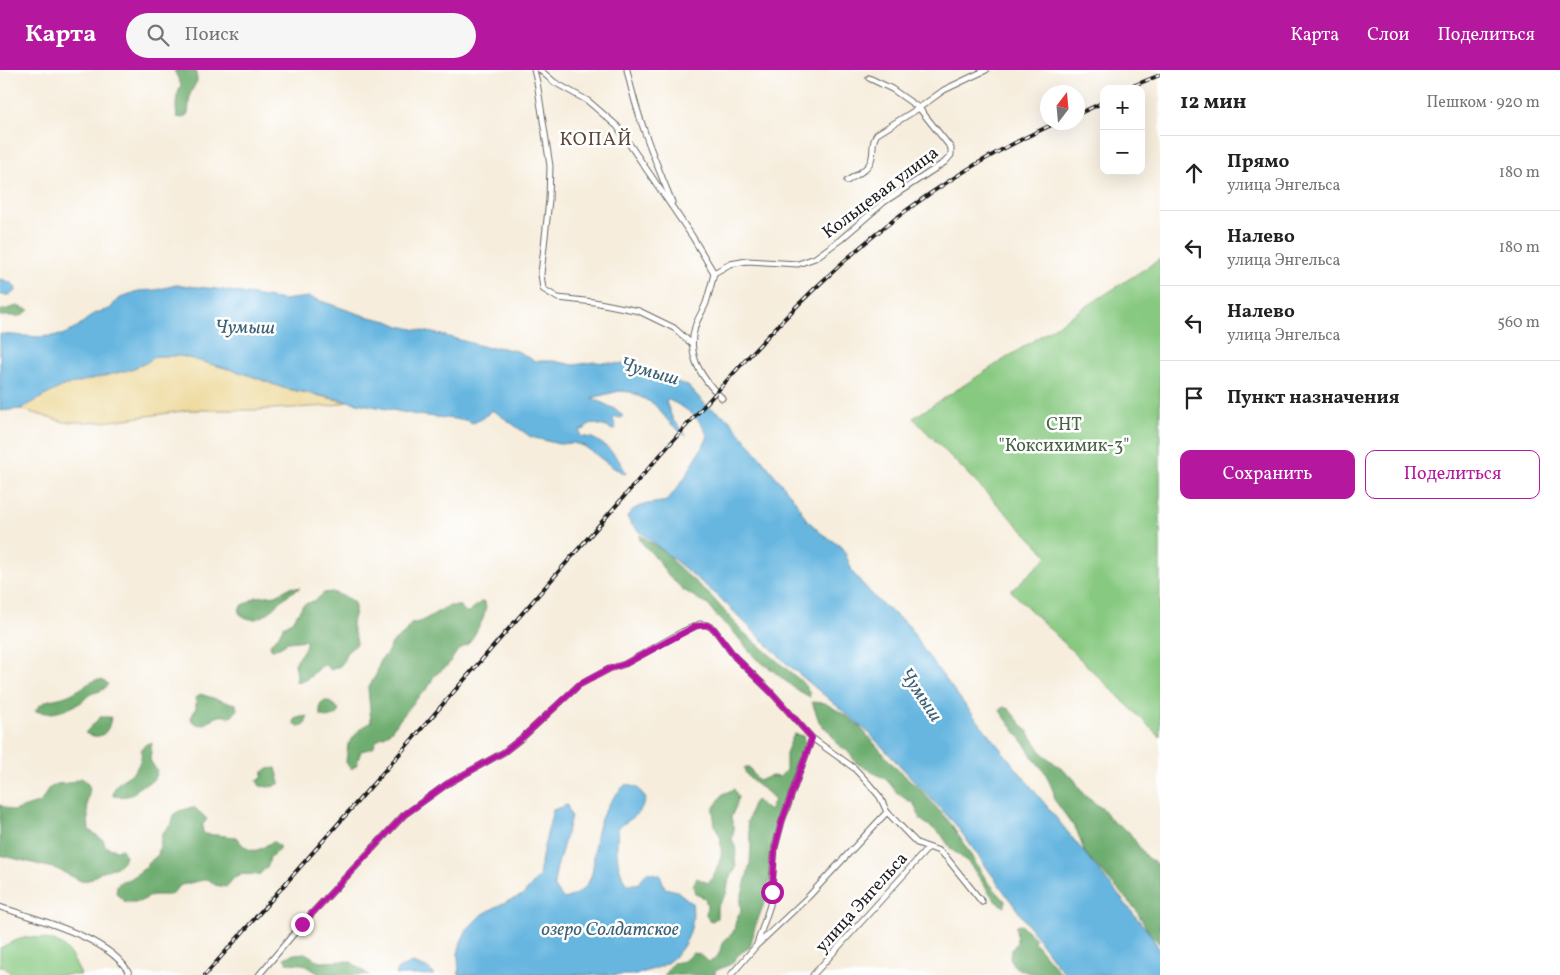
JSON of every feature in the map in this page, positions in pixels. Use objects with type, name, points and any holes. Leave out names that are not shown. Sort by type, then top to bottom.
[{"type":"street","points":[[534,70],[538,82],[550,166],[549,200],[540,274],[543,289],[558,298],[594,302],[639,312],[674,328],[691,343]]},
{"type":"street","points":[[540,70],[554,82],[588,101],[617,126],[676,211],[714,273],[706,304],[695,326],[691,343],[693,355],[701,375],[708,385],[722,398]]},
{"type":"street","points":[[627,70],[645,135],[676,211]]},
{"type":"street","points":[[847,181],[863,171],[871,163],[872,144],[877,134],[944,90],[986,70]]},
{"type":"street","name":"Кольцевая улица","points":[[714,273],[730,264],[747,261],[781,265],[798,264],[815,258],[840,240],[884,202],[946,162],[951,155],[952,148],[919,108],[892,89],[869,78]]},
{"type":"street","name":"улица Энгельса","points":[[259,975],[302,924],[404,815],[447,784],[510,747],[579,685],[609,669],[625,664],[696,626],[707,625],[714,629],[735,657],[771,692],[812,738],[854,768],[880,797],[887,812],[917,843],[939,851],[946,857],[982,902]]},
{"type":"street","points":[[756,946],[770,905],[775,848],[812,738]]},
{"type":"street","points":[[731,975],[756,946],[809,896],[887,812]]},
{"type":"street","name":"улица Энгельса","points":[[813,975],[928,848]]},
{"type":"street","points":[[0,907],[68,929],[91,940],[124,965],[130,975]]},
{"type":"green space","points":[[174,70],[196,70],[197,81],[190,94],[188,114],[183,118],[177,117],[176,101],[181,85]]},
{"type":"green space","name":"СНТ \"Коксихимик-3\"","points":[[1160,259],[1160,737],[1011,591],[1048,556],[913,418]]},
{"type":"green space","points":[[17,306],[29,310],[21,316],[0,316],[0,311]]},
{"type":"green space","points":[[640,535],[669,555],[672,561],[712,597],[743,632],[801,681],[809,691],[810,697],[794,688],[756,659],[708,605],[682,589],[640,541]]},
{"type":"green space","points":[[291,587],[300,588],[257,619],[245,617],[239,613],[240,607],[256,597],[276,595]]},
{"type":"green space","points":[[332,592],[348,598],[354,603],[355,611],[352,624],[357,644],[347,652],[340,666],[331,670],[325,665],[317,669],[306,679],[296,682],[295,663],[304,649],[306,640],[288,642],[274,650],[271,649],[270,644],[279,635],[283,627],[294,619],[303,605],[316,600],[324,593]]},
{"type":"green space","points":[[481,602],[484,602],[486,607],[483,619],[471,641],[458,650],[448,665],[434,676],[428,688],[419,696],[389,733],[377,740],[373,748],[361,751],[356,766],[351,769],[346,762],[348,744],[361,728],[371,722],[368,688],[377,673],[380,660],[387,653],[392,643],[405,633],[411,624],[422,621],[448,606],[460,606],[467,613]]},
{"type":"green space","points":[[95,680],[102,680],[108,684],[101,691],[89,695],[80,703],[63,710],[53,713],[35,711],[45,702],[67,696]]},
{"type":"green space","points":[[200,694],[236,704],[237,709],[230,717],[220,716],[203,725],[196,724],[191,718],[196,708],[196,698]]},
{"type":"green space","points":[[325,701],[339,709],[337,715],[327,718],[320,715],[320,705]]},
{"type":"green space","points":[[812,702],[825,703],[859,726],[895,767],[919,788],[952,825],[987,881],[1005,901],[1005,907],[996,902],[969,863],[951,849],[941,834],[921,820],[914,804],[898,794],[887,780],[856,763],[850,753],[836,743],[830,732],[820,724]]},
{"type":"green space","points":[[1003,707],[1009,709],[1043,754],[1074,779],[1084,795],[1104,810],[1112,821],[1129,832],[1146,857],[1160,866],[1160,944],[1150,934],[1136,910],[1085,853],[1077,831],[1053,798],[1054,793],[1045,772],[1000,711]]},
{"type":"green space","points":[[308,716],[303,726],[299,727],[294,723],[295,718]]},
{"type":"green space","points":[[100,717],[111,717],[106,731],[100,736],[85,733]]},
{"type":"green space","points":[[794,734],[803,736],[806,748],[784,813],[778,819],[774,831],[771,859],[772,874],[768,893],[755,927],[750,947],[739,954],[731,964],[715,971],[715,975],[664,975],[673,963],[684,961],[693,953],[699,954],[709,962],[714,960],[719,954],[723,942],[732,934],[741,911],[740,902],[750,864],[751,841],[747,822],[751,808],[756,800],[769,811],[774,800],[772,796],[749,778],[744,768],[749,767],[756,778],[760,780],[772,776],[780,777],[786,770],[786,753]]},
{"type":"green space","points":[[152,743],[150,760],[157,771],[153,780],[140,787],[131,795],[113,796],[116,785],[138,767],[141,760],[141,749],[146,744]]},
{"type":"green space","points":[[276,768],[280,783],[268,787],[260,786],[257,781],[262,778],[263,772]]},
{"type":"green space","points":[[81,778],[86,781],[90,788],[87,802],[89,830],[103,840],[106,847],[117,850],[122,849],[125,855],[123,861],[117,867],[103,871],[89,880],[81,881],[57,869],[0,855],[0,805],[13,811],[41,802],[48,789],[57,784],[69,783]]},
{"type":"green space","points":[[734,789],[738,797],[731,817],[734,829],[732,839],[737,852],[735,857],[736,868],[729,880],[726,894],[717,907],[717,918],[712,921],[706,915],[707,906],[705,898],[695,894],[693,885],[697,878],[708,883],[716,871],[721,856],[721,839],[715,826],[713,809],[723,794]]},
{"type":"green space","points":[[195,808],[207,819],[202,826],[205,834],[236,837],[246,848],[252,850],[260,849],[274,842],[279,846],[279,850],[270,857],[268,866],[259,875],[241,874],[234,878],[226,887],[215,885],[208,879],[181,885],[170,895],[153,895],[139,902],[125,902],[116,893],[117,885],[122,881],[130,879],[158,855],[162,833],[172,823],[174,814]]},
{"type":"green space","points":[[1021,925],[1034,937],[1034,942],[1062,975],[1027,972],[1012,963],[1011,952],[1017,943],[1016,926]]},
{"type":"green space","points":[[27,937],[48,939],[61,945],[71,956],[81,975],[12,975],[3,966],[0,966],[0,948]]},
{"type":"green space","points":[[305,953],[320,962],[351,962],[369,975],[321,975],[303,964],[287,963],[284,958],[294,954]]},
{"type":"sand","points":[[156,356],[192,358],[243,373],[283,388],[347,402],[329,406],[254,410],[189,410],[104,422],[65,422],[20,409],[65,385],[123,371]]},
{"type":"water","points":[[0,279],[12,284],[16,291],[9,295],[0,295]]},
{"type":"water","name":"Чумыш","points":[[176,285],[217,289],[283,300],[309,297],[399,326],[489,348],[497,347],[517,351],[535,361],[553,361],[574,365],[594,362],[640,365],[641,373],[669,379],[688,386],[706,405],[729,419],[794,499],[806,519],[821,533],[843,548],[853,573],[877,600],[909,626],[925,652],[965,705],[1150,934],[1160,950],[1160,975],[1067,975],[1057,965],[956,825],[869,733],[786,663],[718,596],[632,525],[627,517],[634,509],[644,505],[667,501],[684,479],[708,437],[693,414],[669,400],[666,402],[673,420],[686,436],[670,423],[654,404],[631,392],[619,391],[592,398],[617,410],[623,416],[613,419],[616,429],[613,430],[591,423],[585,429],[580,430],[580,436],[592,438],[608,448],[621,463],[626,474],[614,468],[584,446],[573,443],[559,444],[531,437],[494,411],[473,423],[466,420],[417,415],[283,388],[243,373],[181,356],[156,356],[146,363],[129,370],[63,386],[20,409],[0,411],[0,334],[39,337],[62,335],[73,330],[95,313],[110,309],[117,300],[127,295],[138,291],[156,290]]},
{"type":"water","name":"озеро Солдатское","points":[[626,784],[638,788],[646,799],[636,815],[619,826],[617,849],[620,870],[626,884],[638,884],[647,872],[660,875],[665,888],[677,891],[692,903],[693,912],[690,930],[683,947],[677,954],[662,966],[636,975],[459,975],[458,954],[467,929],[480,916],[501,904],[523,895],[539,877],[553,810],[567,805],[571,817],[556,871],[554,888],[564,899],[576,894],[589,881],[594,864],[595,843],[601,818],[616,794]]},
{"type":"water","points":[[412,963],[429,969],[434,975],[396,975],[398,969]]},
{"type":"railway","points":[[1135,85],[1160,75]]},
{"type":"railway","points":[[1085,111],[1100,104]]},
{"type":"railway","points":[[205,975],[675,438],[797,306],[852,254],[935,190],[995,153],[1041,130]]},
{"type":"district","name":"КОПАЙ","points":[[596,138]]},
{"type":"route","points":[[302,924],[404,815],[447,784],[504,752],[579,685],[609,669],[625,664],[700,624],[714,629],[735,657],[771,692],[812,738],[782,821],[775,848],[772,892]]}]
